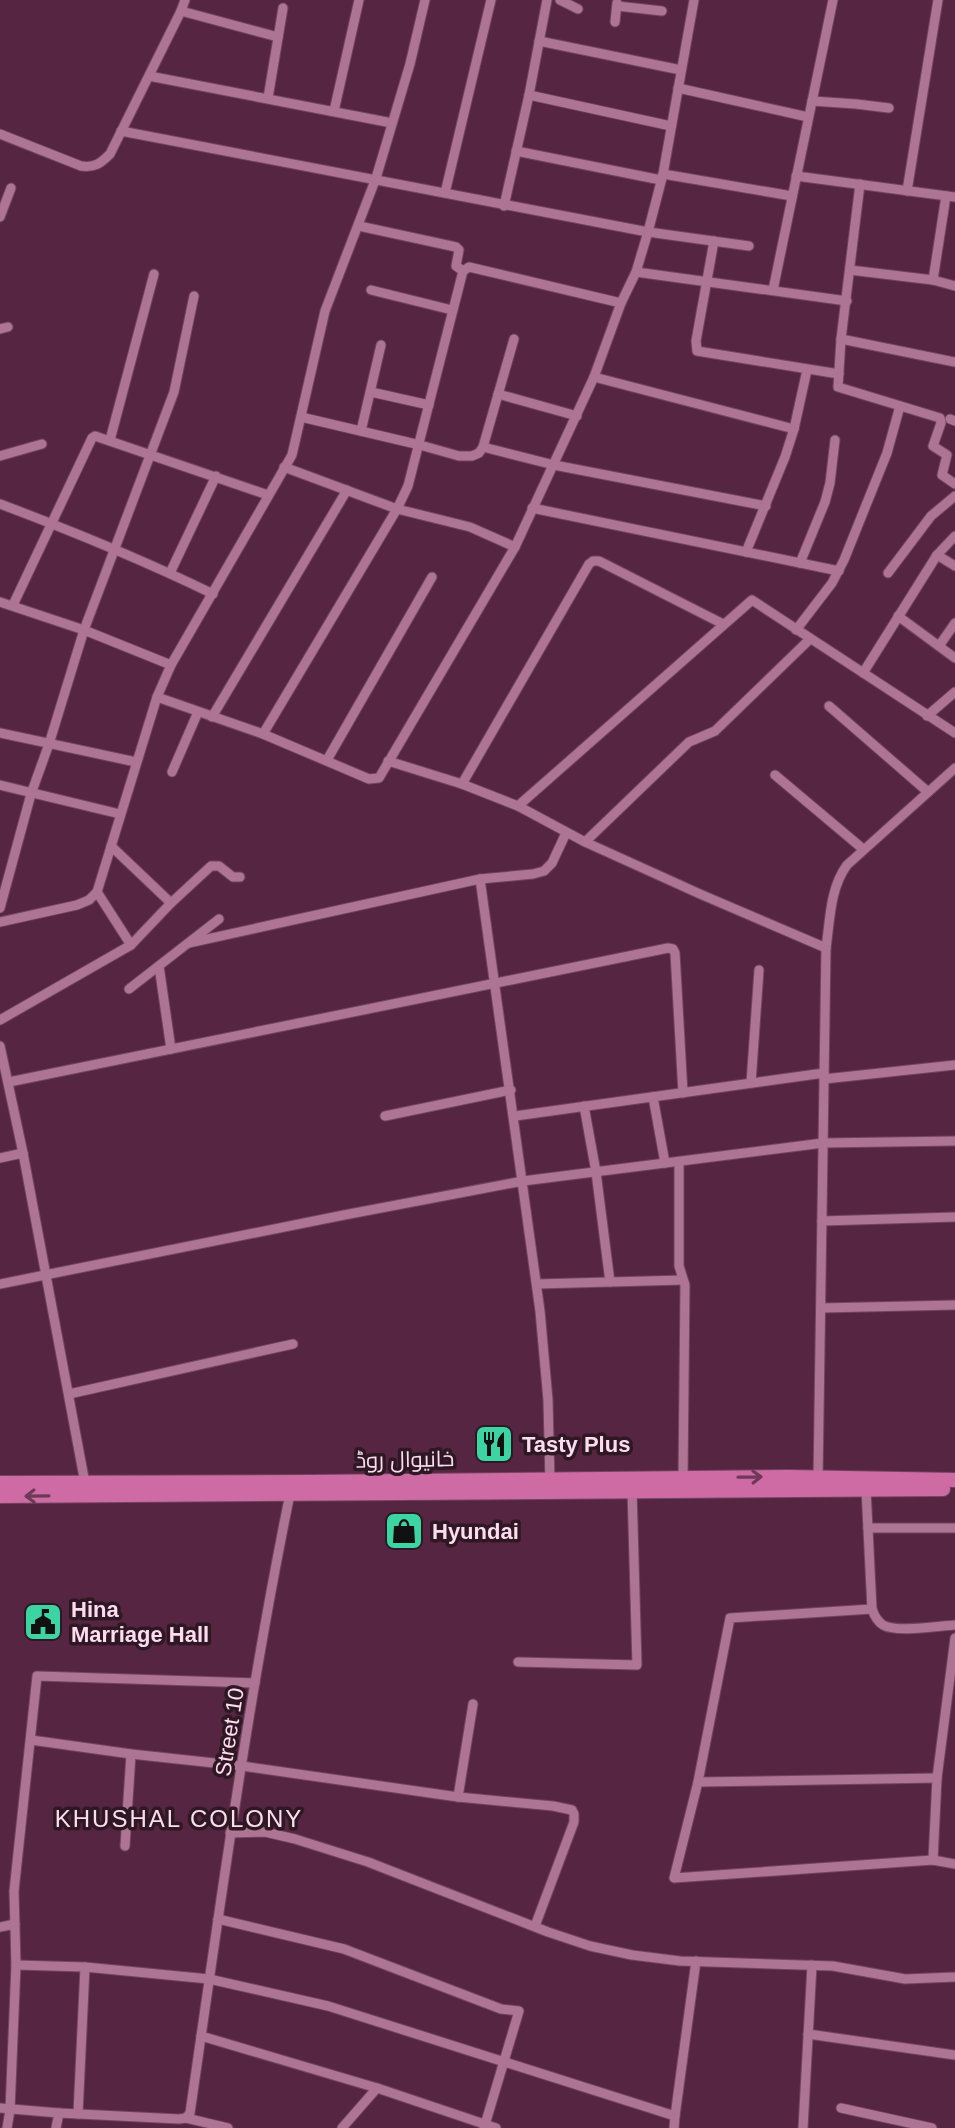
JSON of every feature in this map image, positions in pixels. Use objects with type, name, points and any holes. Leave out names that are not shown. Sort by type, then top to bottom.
[{"type":"main road","name":"خانیوال روڈ","points":[[0,1496],[290,1494],[683,1478],[866,1489],[955,1489]]},
{"type":"main road","name":"خانیوال روڈ","points":[[0,1483],[550,1485],[632,1490],[955,1480]]},
{"type":"street","points":[[0,134],[88,167],[96,166],[110,154],[185,0]]},
{"type":"street","points":[[334,111],[359,0]]},
{"type":"street","points":[[0,922],[77,905],[97,892],[157,697],[171,665],[292,455],[325,311],[376,178],[410,64],[425,0]]},
{"type":"street","points":[[445,193],[491,0]]},
{"type":"street","points":[[504,206],[547,0]]},
{"type":"street","points":[[560,0],[578,9]]},
{"type":"street","points":[[157,697],[263,734],[369,779],[379,778],[515,547],[594,377],[621,303],[636,272],[648,232],[662,177],[694,0]]},
{"type":"street","points":[[773,290],[832,1],[818,0]]},
{"type":"street","points":[[907,191],[938,0]]},
{"type":"street","points":[[615,22],[617,3],[662,11]]},
{"type":"street","points":[[268,98],[283,8]]},
{"type":"street","points":[[181,11],[278,37]]},
{"type":"street","points":[[539,41],[681,70]]},
{"type":"street","points":[[149,76],[392,123]]},
{"type":"street","points":[[678,88],[808,117]]},
{"type":"street","points":[[529,95],[671,126]]},
{"type":"street","points":[[812,101],[889,108]]},
{"type":"street","points":[[121,131],[376,178],[504,206],[648,232],[749,246]]},
{"type":"street","points":[[516,151],[792,196]]},
{"type":"street","points":[[796,176],[950,196],[933,280]]},
{"type":"street","points":[[860,184],[838,387],[940,418],[933,446],[947,455],[942,475],[955,484]]},
{"type":"street","points":[[0,217],[11,188]]},
{"type":"street","points":[[359,226],[456,247],[459,250],[456,266],[463,271]]},
{"type":"street","points":[[714,241],[696,341],[697,351],[839,374]]},
{"type":"street","points":[[263,734],[408,486],[463,271],[469,267],[621,303]]},
{"type":"street","points":[[850,270],[933,280],[955,286]]},
{"type":"street","points":[[636,272],[847,301]]},
{"type":"street","points":[[110,440],[154,274]]},
{"type":"street","points":[[371,290],[452,310]]},
{"type":"street","points":[[0,908],[31,794],[84,630],[174,392],[194,296]]},
{"type":"street","points":[[301,417],[459,456],[472,456],[483,447],[514,339]]},
{"type":"street","points":[[841,339],[955,362]]},
{"type":"street","points":[[361,431],[381,345]]},
{"type":"street","points":[[746,552],[794,429],[807,370]]},
{"type":"street","points":[[594,377],[794,429]]},
{"type":"street","points":[[371,392],[429,405]]},
{"type":"street","points":[[498,394],[577,416]]},
{"type":"street","points":[[796,630],[839,571],[887,453],[900,406]]},
{"type":"street","points":[[13,605],[95,436],[268,495]]},
{"type":"street","points":[[800,563],[825,502],[835,440]]},
{"type":"street","points":[[0,456],[42,444]]},
{"type":"street","points":[[483,447],[554,465],[766,506]]},
{"type":"street","points":[[284,467],[397,509],[470,527],[515,547]]},
{"type":"street","points":[[170,573],[216,476]]},
{"type":"street","points":[[212,717],[347,490]]},
{"type":"street","points":[[888,573],[931,516],[955,496]]},
{"type":"street","points":[[0,504],[52,523],[213,594]]},
{"type":"street","points":[[532,508],[839,571]]},
{"type":"street","points":[[863,673],[937,555],[955,536]]},
{"type":"street","points":[[937,555],[955,566]]},
{"type":"street","points":[[462,784],[593,561],[599,561],[723,624]]},
{"type":"street","points":[[327,760],[432,577]]},
{"type":"street","points":[[518,806],[752,600],[955,733]]},
{"type":"street","points":[[0,602],[84,630],[171,665]]},
{"type":"street","points":[[898,616],[955,658]]},
{"type":"street","points":[[939,646],[955,623]]},
{"type":"street","points":[[585,842],[689,742],[715,731],[810,639]]},
{"type":"street","points":[[927,716],[955,692]]},
{"type":"street","points":[[829,706],[928,792]]},
{"type":"street","points":[[172,772],[198,712]]},
{"type":"street","points":[[0,733],[136,762]]},
{"type":"street","points":[[388,761],[462,784],[518,806],[585,842],[826,948]]},
{"type":"street","points":[[818,1484],[826,948],[837,881],[863,849],[955,768]]},
{"type":"street","points":[[775,775],[863,849]]},
{"type":"street","points":[[0,785],[120,814]]},
{"type":"street","points":[[189,943],[480,879],[544,871],[552,863],[566,833]]},
{"type":"street","points":[[111,846],[171,903]]},
{"type":"street","points":[[0,1020],[131,945],[211,866],[219,866],[233,877],[240,877]]},
{"type":"street","points":[[480,879],[537,1284],[548,1400],[550,1485]]},
{"type":"street","points":[[97,892],[131,945]]},
{"type":"street","points":[[129,989],[219,919]]},
{"type":"street","points":[[9,1082],[660,948],[673,949],[676,963],[683,1093]]},
{"type":"street","points":[[159,966],[171,1049]]},
{"type":"street","points":[[751,1083],[759,970]]},
{"type":"street","points":[[0,1046],[85,1483]]},
{"type":"street","points":[[515,1116],[751,1083],[955,1065]]},
{"type":"street","points":[[385,1116],[511,1090]]},
{"type":"street","points":[[653,1097],[665,1163]]},
{"type":"street","points":[[584,1106],[610,1282]]},
{"type":"street","points":[[0,1284],[523,1181],[823,1143],[955,1141]]},
{"type":"street","points":[[0,1158],[23,1153]]},
{"type":"street","points":[[679,1162],[679,1266],[685,1285],[683,1478]]},
{"type":"street","points":[[822,1221],[955,1217]]},
{"type":"street","points":[[537,1284],[683,1280]]},
{"type":"street","points":[[821,1308],[955,1305]]},
{"type":"street","points":[[69,1394],[293,1344]]},
{"type":"street","points":[[866,1489],[875,1618],[884,1626],[897,1628],[955,1625]]},
{"type":"street","points":[[518,1662],[637,1665],[632,1490]]},
{"type":"street","name":"Street 10","points":[[186,2118],[190,2113],[268,1598],[290,1494]]},
{"type":"street","points":[[868,1528],[955,1528]]},
{"type":"street","points":[[872,1609],[730,1618],[698,1782],[674,1878],[933,1860],[955,1864]]},
{"type":"street","points":[[933,1860],[937,1778],[955,1638]]},
{"type":"street","points":[[7,2128],[5,2109],[16,1965],[14,1891],[37,1676],[255,1683]]},
{"type":"street","points":[[458,1797],[473,1704]]},
{"type":"street","points":[[31,1740],[572,1810],[574,1822],[535,1926]]},
{"type":"street","points":[[125,1846],[131,1754]]},
{"type":"street","points":[[698,1782],[937,1778]]},
{"type":"street","points":[[230,1833],[265,1832],[295,1839],[368,1862],[590,1946],[632,1955],[696,1961],[833,1966],[905,1979],[955,1977]]},
{"type":"street","points":[[218,1919],[344,1949],[501,2009],[519,2011],[484,2126]]},
{"type":"street","points":[[0,1927],[15,1924]]},
{"type":"street","points":[[674,2128],[696,1961]]},
{"type":"street","points":[[16,1965],[85,1967],[209,1979],[328,2006],[675,2116]]},
{"type":"street","points":[[803,2128],[812,1965]]},
{"type":"street","points":[[78,2114],[85,1967]]},
{"type":"street","points":[[808,2034],[955,2055]]},
{"type":"street","points":[[201,2036],[377,2088],[496,2128]]},
{"type":"street","points":[[342,2128],[377,2088]]},
{"type":"street","points":[[841,2108],[932,2128]]},
{"type":"street","points":[[5,2109],[186,2118],[228,2128]]},
{"type":"street","points":[[56,2128],[59,2113]]},
{"type":"place","name":"Tasty Plus","points":[[494,1444]]},
{"type":"place","name":"Hyundai","points":[[404,1531]]},
{"type":"place","name":"Hina Marriage Hall","points":[[43,1622]]},
{"type":"district","name":"KHUSHAL COLONY","points":[[179,1819]]}]
